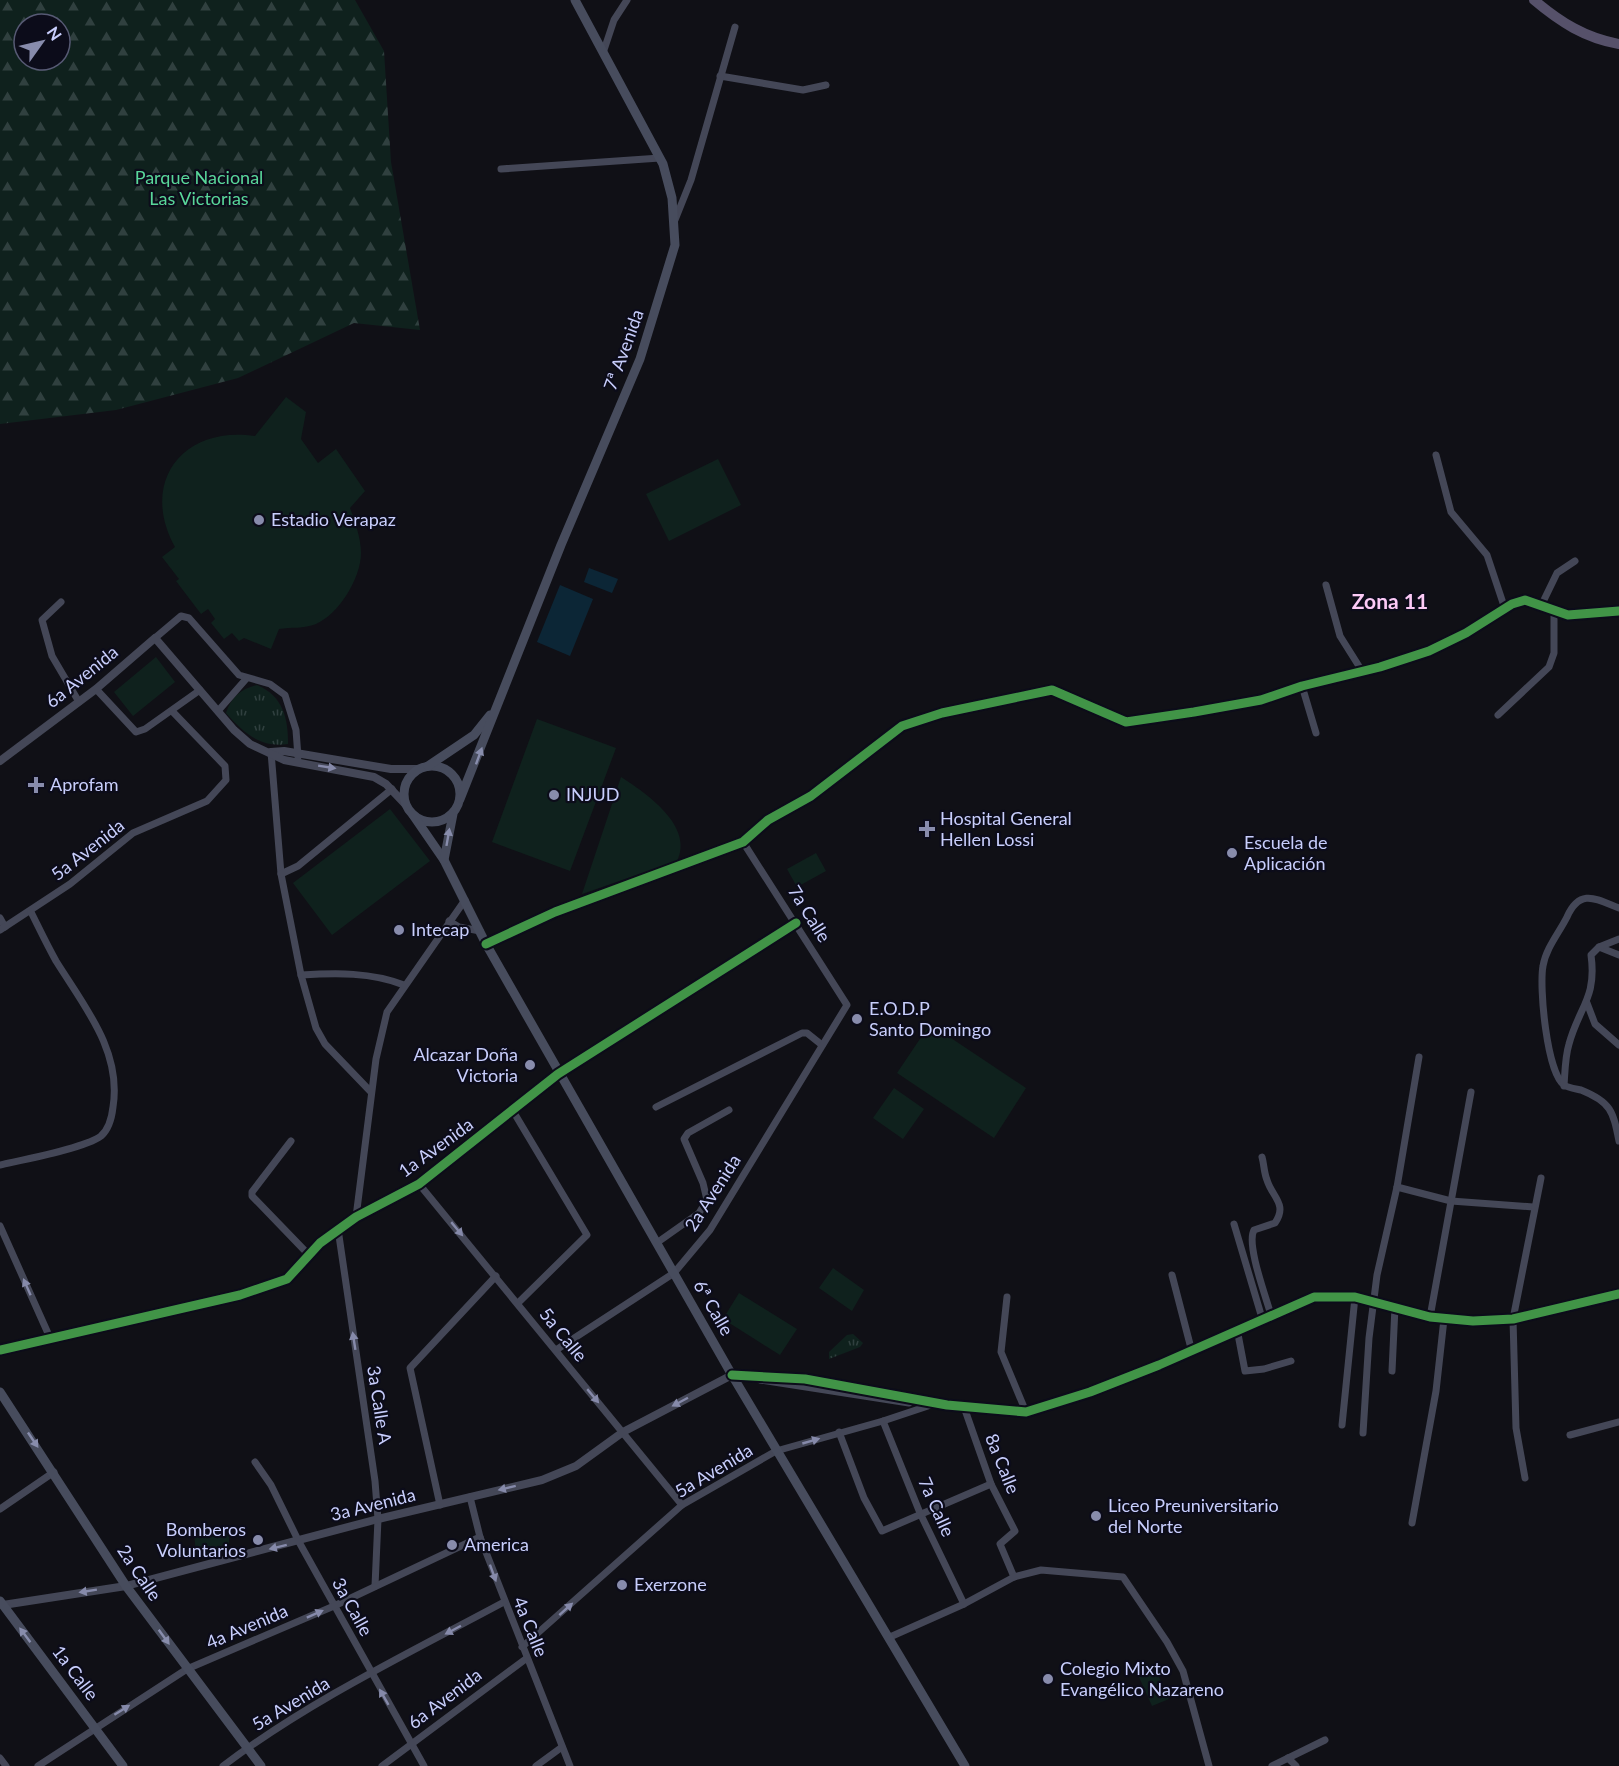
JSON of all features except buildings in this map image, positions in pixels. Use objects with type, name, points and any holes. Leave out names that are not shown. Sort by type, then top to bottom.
[{"type":"main road","name":"7ª Avenida","points":[[460,800],[493,711],[640,359],[675,245],[675,220],[668,179],[660,158],[604,50],[575,0]]},
{"type":"main road","points":[[1534,0],[1566,25],[1585,35],[1619,44]]},
{"type":"main road","name":"7ª Avenida","points":[[428,766],[474,735],[493,711]]},
{"type":"main road","points":[[444,861],[453,814],[460,800],[458,782],[453,775],[437,766],[418,769],[406,781],[404,789],[406,805],[413,815],[433,823],[453,814]]},
{"type":"main road","name":"6ª Calle","points":[[413,815],[444,861],[486,944],[558,1074],[658,1242],[776,1451],[890,1637],[965,1766]]},
{"type":"main road","name":"2a Calle","points":[[0,1392],[126,1586],[261,1766]]},
{"type":"main road","name":"1a Calle","points":[[1,1604],[123,1766]]},
{"type":"street","points":[[604,50],[614,20],[627,0]]},
{"type":"street","points":[[675,220],[688,189],[735,27]]},
{"type":"street","points":[[720,76],[803,90],[826,85]]},
{"type":"street","points":[[501,169],[660,158]]},
{"type":"street","points":[[1436,455],[1451,512],[1487,555],[1505,609]]},
{"type":"street","points":[[1542,604],[1557,573],[1575,561]]},
{"type":"street","points":[[1326,585],[1340,636],[1362,671]]},
{"type":"street","points":[[486,944],[555,912],[743,842],[768,820],[811,796],[902,726],[942,713],[1052,690],[1126,722],[1261,700],[1302,686],[1429,651],[1525,600],[1542,604],[1568,615],[1619,610]]},
{"type":"street","points":[[61,602],[42,620],[52,656],[79,702]]},
{"type":"street","points":[[1498,715],[1549,667],[1554,653],[1554,610]]},
{"type":"street","name":"6a Avenida","points":[[0,761],[96,689],[181,616],[192,620],[235,672],[246,679]]},
{"type":"street","points":[[155,638],[243,739],[282,759],[366,774],[380,779],[406,805]]},
{"type":"street","points":[[218,711],[246,679],[270,684],[285,695],[292,715],[298,763]]},
{"type":"street","points":[[1302,686],[1316,733]]},
{"type":"street","points":[[96,689],[136,732],[172,711],[200,690]]},
{"type":"street","name":"5a Avenida","points":[[3,929],[88,871],[125,837],[142,828],[196,808],[215,794],[226,780],[226,770],[222,762],[172,711]]},
{"type":"street","points":[[272,752],[298,753],[390,769],[418,769]]},
{"type":"street","points":[[272,752],[281,874],[301,975],[316,1028],[325,1044],[371,1092]]},
{"type":"street","points":[[281,874],[298,866],[392,789]]},
{"type":"street","name":"7a Calle","points":[[743,842],[847,1005]]},
{"type":"street","points":[[1619,908],[1600,899],[1584,898],[1573,904],[1543,965],[1542,984],[1551,1059],[1564,1086],[1602,1099],[1613,1113],[1619,1141]]},
{"type":"street","points":[[356,1217],[371,1092],[387,1012],[465,900]]},
{"type":"street","points":[[0,1165],[94,1140],[107,1129],[112,1114],[114,1078],[109,1056],[82,996],[57,961],[31,912]]},
{"type":"street","points":[[0,918],[3,929]]},
{"type":"street","points":[[449,921],[459,927],[480,931]]},
{"type":"street","name":"1a Avenida","points":[[0,1350],[240,1295],[287,1279],[338,1229],[419,1184],[558,1074],[796,923]]},
{"type":"street","points":[[1564,1086],[1568,1045],[1587,1003],[1592,983],[1591,955],[1599,947],[1619,939]]},
{"type":"street","points":[[1599,947],[1619,955]]},
{"type":"street","points":[[301,975],[346,973],[390,979],[404,985]]},
{"type":"street","points":[[1587,1003],[1595,1024],[1619,1045]]},
{"type":"street","name":"2a Avenida","points":[[556,1350],[674,1273],[710,1230],[847,1005]]},
{"type":"street","points":[[656,1107],[802,1033],[807,1033],[822,1045]]},
{"type":"street","points":[[1363,1433],[1374,1302],[1397,1187],[1419,1057]]},
{"type":"street","points":[[1430,1317],[1471,1092]]},
{"type":"street","points":[[658,1242],[699,1213],[707,1200],[703,1183],[684,1139],[688,1133],[729,1110]]},
{"type":"street","points":[[513,1111],[587,1235],[518,1303]]},
{"type":"street","points":[[291,1141],[252,1192],[252,1196],[309,1255]]},
{"type":"street","points":[[1262,1156],[1267,1182],[1280,1202],[1281,1210],[1275,1223],[1254,1230],[1252,1234],[1255,1257],[1271,1315]]},
{"type":"street","points":[[1525,1478],[1516,1428],[1513,1319],[1533,1207],[1541,1178]]},
{"type":"street","name":"5a Calle","points":[[419,1184],[682,1505]]},
{"type":"street","points":[[1397,1187],[1451,1200],[1533,1207]]},
{"type":"street","points":[[1234,1224],[1262,1318]]},
{"type":"street","points":[[0,1226],[51,1340]]},
{"type":"street","name":"3a Calle A","points":[[338,1229],[375,1481],[378,1519],[375,1587]]},
{"type":"street","points":[[1172,1275],[1192,1352]]},
{"type":"street","points":[[440,1505],[410,1370],[411,1365],[496,1276]]},
{"type":"street","points":[[732,1375],[805,1379],[947,1405],[1026,1412],[1090,1392],[1192,1352],[1237,1329],[1314,1297],[1355,1297],[1444,1319],[1513,1319],[1619,1294]]},
{"type":"street","points":[[1007,1297],[1001,1352],[1026,1412]]},
{"type":"street","points":[[1342,1425],[1355,1297]]},
{"type":"street","points":[[1392,1371],[1395,1307]]},
{"type":"street","points":[[1412,1523],[1436,1391],[1444,1319]]},
{"type":"street","points":[[1237,1329],[1245,1371],[1264,1369],[1291,1361]]},
{"type":"street","points":[[732,1375],[800,1388],[928,1406],[947,1405]]},
{"type":"street","name":"3a Avenida","points":[[1,1604],[126,1586],[299,1542],[378,1519],[542,1480],[576,1466],[624,1432],[732,1375]]},
{"type":"street","name":"5a Avenida","points":[[522,1647],[682,1505],[776,1451],[928,1406]]},
{"type":"street","name":"8a Calle","points":[[964,1407],[991,1484],[1015,1531],[1012,1536],[1001,1541],[1001,1548],[1014,1577]]},
{"type":"street","name":"7a Calle","points":[[883,1421],[921,1513],[964,1604]]},
{"type":"street","points":[[1570,1435],[1619,1422]]},
{"type":"street","points":[[839,1432],[864,1498],[880,1530],[884,1531],[991,1484]]},
{"type":"street","name":"3a Calle","points":[[255,1462],[271,1485],[299,1542],[424,1766]]},
{"type":"street","points":[[0,1509],[54,1472]]},
{"type":"street","name":"4a Calle","points":[[470,1497],[480,1537],[504,1602],[570,1766]]},
{"type":"street","name":"4a Avenida","points":[[38,1766],[188,1669],[334,1606],[480,1537]]},
{"type":"street","points":[[890,1637],[964,1604],[1014,1577],[1041,1570],[1123,1577],[1167,1642],[1183,1671],[1209,1766]]},
{"type":"street","name":"5a Avenida","points":[[223,1766],[247,1748],[371,1674],[504,1602]]},
{"type":"street","name":"6a Avenida","points":[[382,1766],[527,1659]]},
{"type":"street","points":[[1272,1766],[1325,1740]]},
{"type":"street","points":[[536,1766],[562,1747]]},
{"type":"street","points":[[0,1758],[6,1766]]},
{"type":"street","points":[[1288,1758],[1296,1766]]},
{"type":"green space","name":"Parque Nacional Las Victorias","points":[[0,0],[355,0],[384,51],[391,162],[420,330],[354,323],[238,378],[116,410],[0,424]]},
{"type":"green space","name":"Estadio Verapaz","points":[[286,397],[306,412],[301,439],[318,463],[336,449],[365,491],[350,508],[359,536],[361,553],[353,584],[340,604],[325,619],[311,626],[279,629],[271,649],[244,638],[239,641],[232,633],[224,639],[211,623],[215,619],[208,609],[201,614],[176,581],[179,579],[162,557],[175,547],[165,523],[162,501],[166,480],[174,463],[189,449],[207,440],[229,435],[255,436]]},
{"type":"green space","points":[[718,459],[741,505],[669,541],[646,494]]},
{"type":"green space","points":[[156,657],[175,682],[133,716],[114,692]]},
{"type":"green space","points":[[257,685],[273,695],[282,709],[287,725],[288,744],[269,744],[253,738],[226,713],[237,694]]},
{"type":"green space","name":"INJUD","points":[[537,719],[616,748],[570,871],[492,842]]},
{"type":"green space","points":[[621,777],[654,801],[673,823],[679,835],[680,848],[677,861],[582,894]]},
{"type":"green space","points":[[390,809],[430,861],[332,935],[293,883]]},
{"type":"green space","points":[[816,853],[826,871],[797,887],[787,869]]},
{"type":"green space","points":[[930,1024],[1026,1088],[994,1138],[897,1073]]},
{"type":"green space","points":[[894,1088],[924,1109],[903,1139],[873,1118]]},
{"type":"green space","points":[[833,1268],[864,1290],[852,1311],[819,1288]]},
{"type":"green space","points":[[739,1293],[797,1329],[780,1355],[723,1319]]},
{"type":"green space","points":[[853,1334],[863,1343],[860,1347],[829,1359],[829,1352],[847,1335]]},
{"type":"green space","points":[[194,1533],[229,1534],[229,1552],[196,1554]]},
{"type":"green space","points":[[1155,1668],[1169,1699],[1152,1706],[1138,1675]]},
{"type":"water","points":[[589,568],[618,579],[612,593],[584,582]]},
{"type":"water","points":[[560,585],[593,599],[570,656],[537,642]]},
{"type":"cycle path","points":[[486,944],[555,912],[743,842],[768,820],[811,796],[902,726],[942,713],[1052,690],[1126,722],[1194,712],[1261,700],[1302,686],[1380,667],[1429,651],[1466,633],[1512,604],[1525,600],[1568,615],[1619,611]]},
{"type":"cycle path","points":[[0,1350],[240,1295],[287,1279],[320,1243],[356,1217],[419,1184],[558,1074],[796,923]]},
{"type":"cycle path","points":[[732,1375],[805,1379],[947,1405],[1026,1412],[1090,1392],[1159,1365],[1314,1297],[1355,1297],[1430,1317],[1473,1321],[1513,1319],[1619,1294]]},
{"type":"place","name":"Estadio Verapaz","points":[[259,520]]},
{"type":"place","name":"Aprofam","points":[[36,785]]},
{"type":"place","name":"INJUD","points":[[554,795]]},
{"type":"place","name":"Hospital General Hellen Lossi","points":[[927,829]]},
{"type":"place","name":"Escuela de Aplicación","points":[[1232,853]]},
{"type":"place","name":"Intecap","points":[[399,930]]},
{"type":"place","name":"E.O.D.P Santo Domingo","points":[[857,1019]]},
{"type":"place","name":"Alcazar Doña Victoria","points":[[530,1065]]},
{"type":"place","name":"Liceo Preuniversitario del Norte","points":[[1096,1516]]},
{"type":"place","name":"Bomberos Voluntarios","points":[[258,1540]]},
{"type":"place","name":"America","points":[[452,1545]]},
{"type":"place","name":"Exerzone","points":[[622,1585]]},
{"type":"place","name":"Colegio Mixto Evangélico Nazareno","points":[[1048,1679]]},
{"type":"district","name":"Zona 11","points":[[1390,602]]}]
